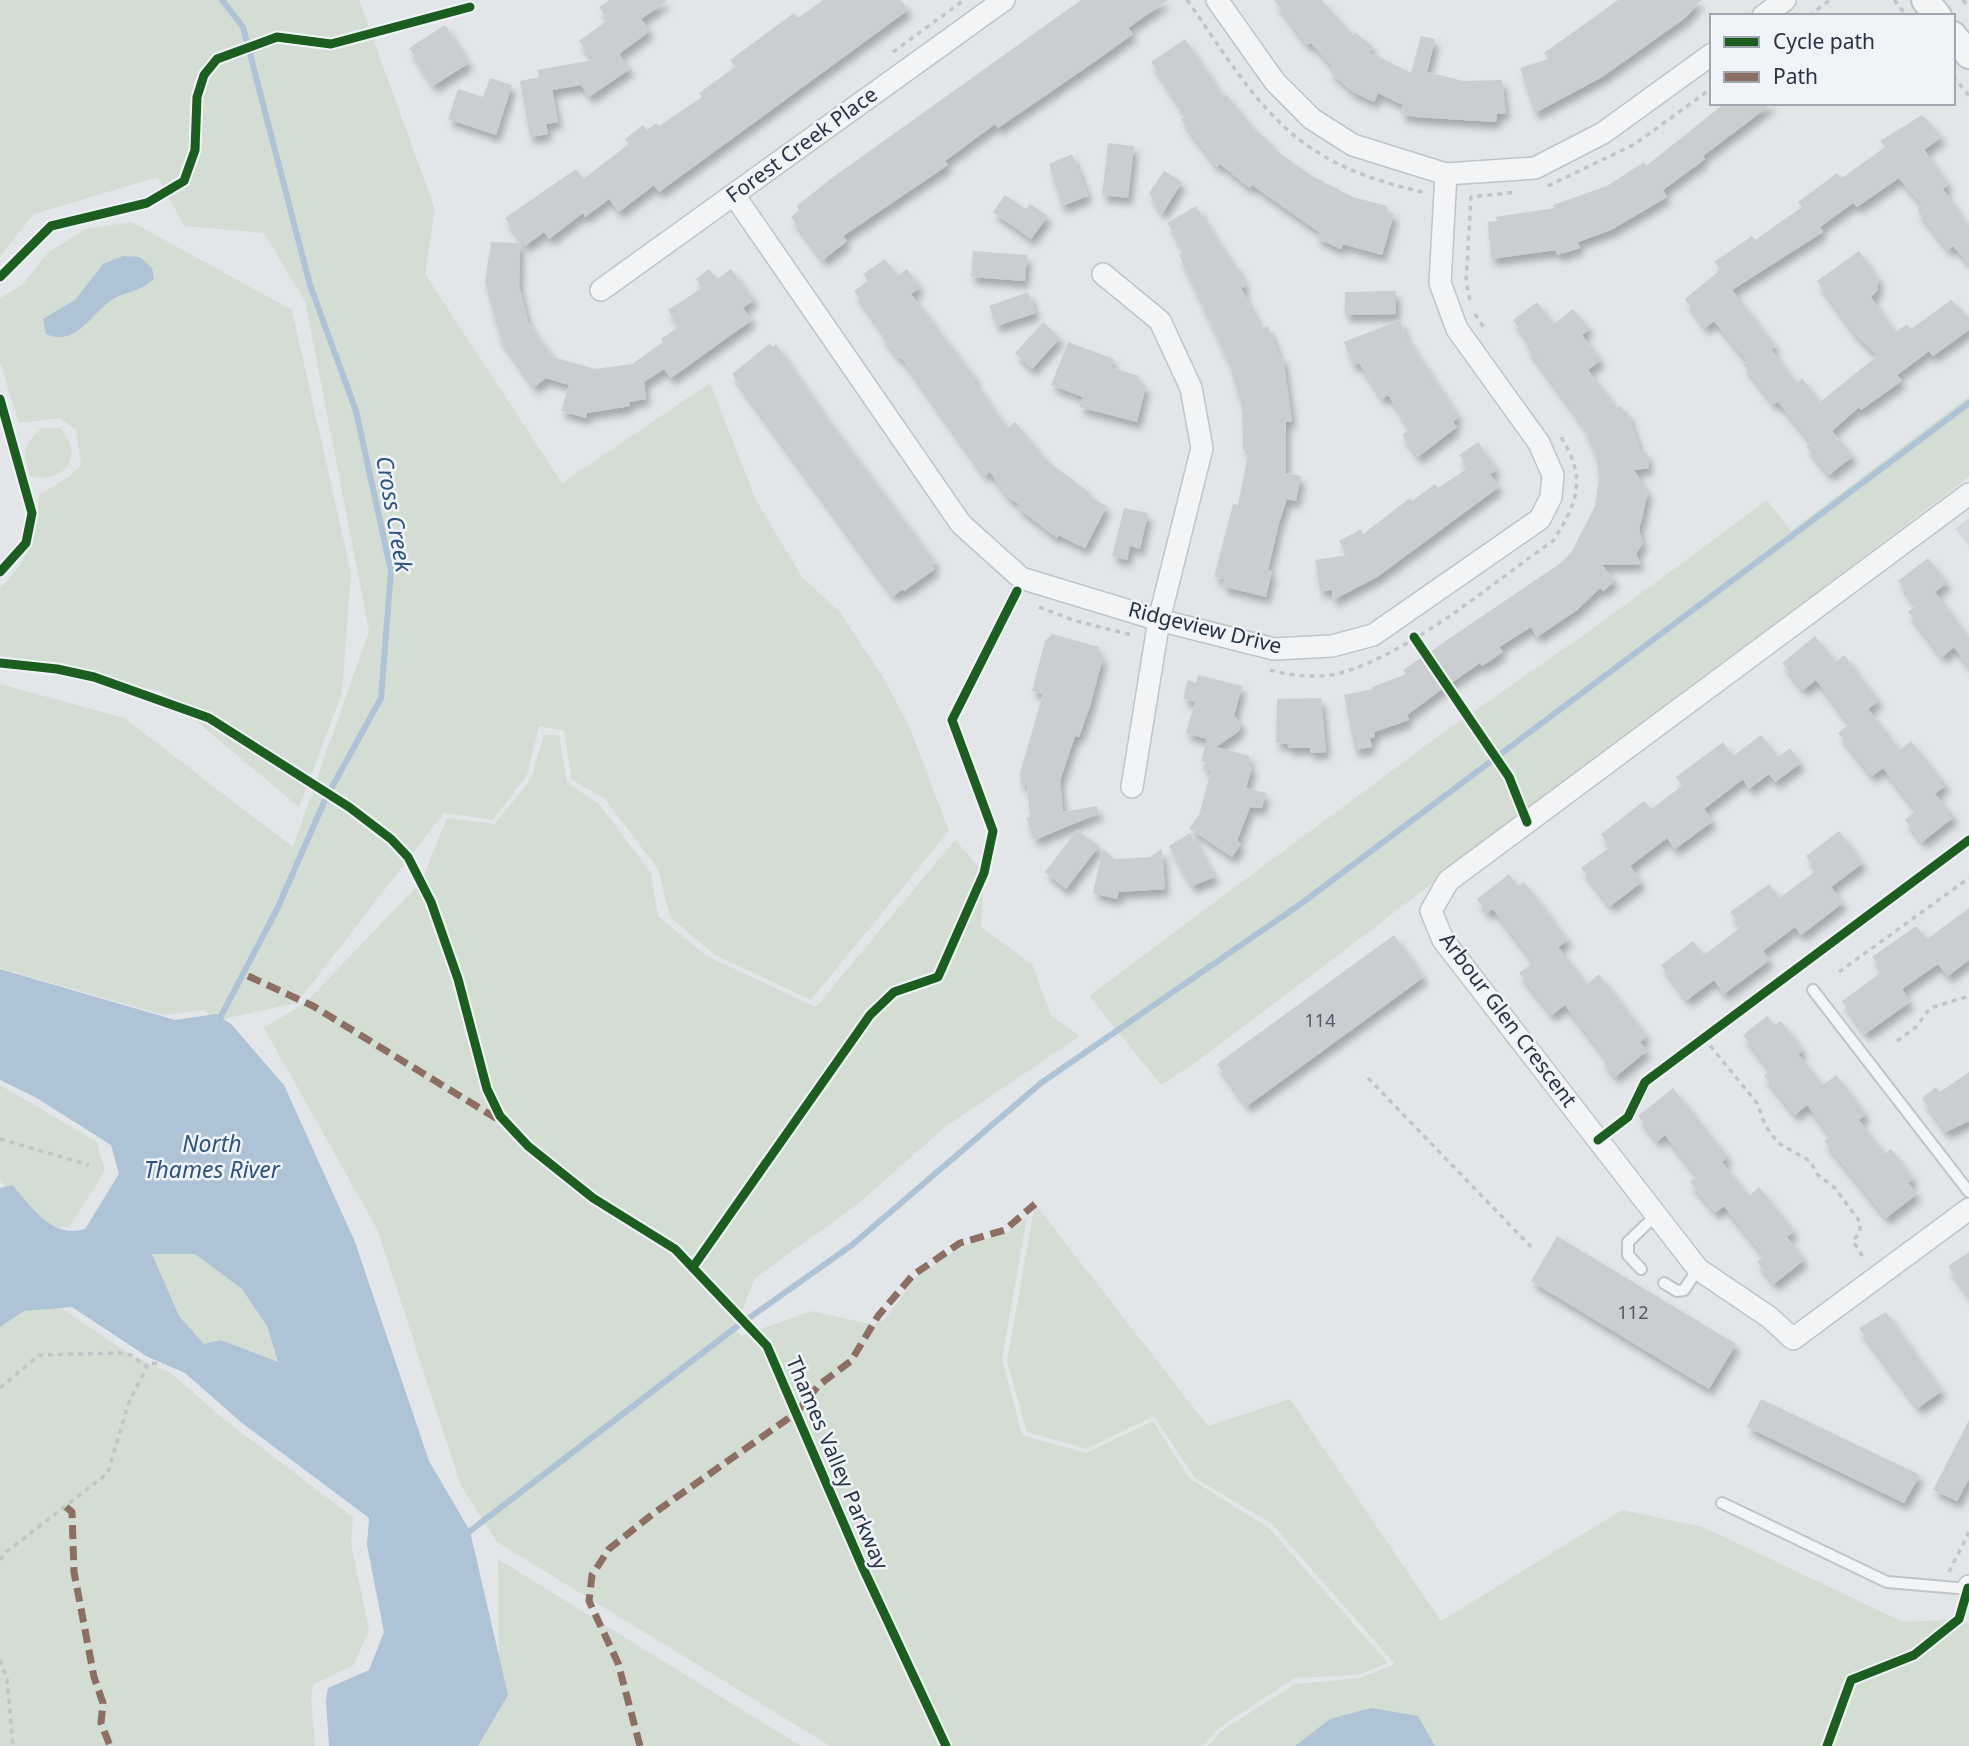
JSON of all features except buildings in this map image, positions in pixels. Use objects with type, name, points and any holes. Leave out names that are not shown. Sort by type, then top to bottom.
[{"type":"street","name":"Forest Creek Place","points":[[601,290],[1004,0]]},
{"type":"street","points":[[1217,0],[1275,82],[1312,119],[1353,145],[1446,174],[1535,168],[1603,133],[1710,55]]},
{"type":"street","points":[[1766,14],[1785,0]]},
{"type":"street","points":[[1925,0],[1936,14]]},
{"type":"street","points":[[1955,38],[1969,55]]},
{"type":"street","name":"Ridgeview Drive","points":[[734,195],[961,524],[1021,578],[1159,620],[1274,649],[1332,646],[1373,635],[1540,519],[1551,497],[1553,475],[1544,453],[1457,330],[1440,283],[1446,174]]},
{"type":"street","points":[[1103,274],[1160,321],[1191,388],[1202,448],[1159,620],[1132,788]]},
{"type":"street","name":"Arbour Glen Crescent","points":[[1969,494],[1448,881],[1431,911],[1443,940],[1698,1269],[1769,1317],[1793,1339],[1969,1209]]},
{"type":"lane","points":[[1813,990],[1969,1192]]},
{"type":"lane","points":[[1641,1269],[1628,1255],[1628,1242],[1656,1215]]},
{"type":"lane","points":[[1664,1283],[1677,1291],[1684,1290],[1698,1269]]},
{"type":"lane","points":[[1721,1503],[1886,1582],[1969,1588]]},
{"type":"path","points":[[1812,14],[1830,0]]},
{"type":"path","points":[[1963,0],[1969,8]]},
{"type":"path","points":[[277,37],[331,44],[470,7]]},
{"type":"path","points":[[1955,78],[1969,96]]},
{"type":"path","points":[[1542,189],[1582,172],[1635,144],[1710,89]]},
{"type":"path","points":[[1486,332],[1471,308],[1466,283],[1471,197],[1518,192]]},
{"type":"path","points":[[1263,668],[1289,676],[1342,673],[1390,653],[1553,541],[1570,514],[1578,489],[1574,458],[1554,427]]},
{"type":"path","points":[[1034,605],[1076,621],[1137,636]]},
{"type":"path","points":[[1839,972],[1969,878]]},
{"type":"path","points":[[1897,1041],[1916,1027],[1930,1008],[1969,996]]},
{"type":"path","points":[[1704,1038],[1757,1103],[1765,1125],[1778,1143],[1810,1161],[1818,1174],[1835,1188],[1860,1222],[1860,1231],[1853,1241],[1876,1276]]},
{"type":"path","points":[[1368,1078],[1534,1250]]},
{"type":"path","points":[[0,1139],[89,1165]]},
{"type":"path","points":[[0,1388],[38,1355],[131,1354],[147,1366]]},
{"type":"path","points":[[0,1560],[5,1553],[108,1473],[128,1404],[147,1366],[149,1363],[163,1364]]},
{"type":"path","points":[[1949,1572],[1969,1531]]},
{"type":"path","points":[[0,1660],[7,1679],[13,1746]]},
{"type":"path","points":[[0,1672],[7,1679]]},
{"type":"shaded area","points":[[0,0],[359,0],[435,209],[425,274],[562,483],[710,383],[756,500],[802,577],[840,612],[883,677],[910,728],[949,831],[811,1000],[715,955],[670,917],[658,869],[604,798],[572,780],[564,731],[539,726],[527,775],[493,820],[444,813],[297,1003],[219,1020],[203,1010],[163,1015],[0,968],[0,684],[124,718],[293,847],[369,631],[305,301],[264,233],[184,226],[158,177],[34,214],[0,256]]},
{"type":"shaded area","points":[[132,222],[292,310],[351,573],[342,693],[299,807],[160,691],[0,661],[0,588],[18,568],[30,546],[39,495],[70,476],[81,465],[76,430],[60,418],[19,423],[0,363],[0,298],[23,284],[48,253],[85,229]]},
{"type":"shaded area","points":[[1969,396],[1969,477],[1198,1061],[1161,1085],[1089,996],[1430,742],[1598,625],[1767,500],[1791,531]]},
{"type":"shaded area","points":[[42,428],[60,428],[68,438],[71,458],[68,466],[61,472],[42,478],[30,476],[25,454],[31,439]]},
{"type":"shaded area","points":[[1969,518],[1969,546],[1955,529]]},
{"type":"shaded area","points":[[544,735],[559,735],[567,782],[600,805],[651,873],[658,916],[707,956],[816,1007],[955,840],[984,873],[981,927],[1032,964],[1051,1015],[1080,1036],[945,1127],[858,1204],[755,1278],[735,1328],[741,1336],[812,1311],[873,1325],[885,1319],[916,1277],[965,1245],[1009,1232],[1027,1217],[1002,1359],[1022,1435],[1086,1453],[1153,1421],[1189,1478],[1269,1528],[1388,1663],[1358,1675],[1295,1678],[1220,1727],[1202,1746],[830,1746],[497,1542],[461,1486],[377,1229],[264,1028],[306,1002],[421,882],[447,818],[495,824],[531,779]]},
{"type":"shaded area","points":[[0,1085],[97,1142],[105,1171],[70,1226],[59,1228],[39,1222],[0,1181]]},
{"type":"shaded area","points":[[1035,1204],[1208,1426],[1290,1399],[1441,1621],[1622,1510],[1703,1527],[1903,1622],[1959,1619],[1969,1624],[1969,1746],[1208,1746],[1221,1731],[1295,1684],[1360,1678],[1395,1664],[1272,1524],[1195,1478],[1154,1416],[1087,1449],[1027,1432],[1007,1361]]},
{"type":"shaded area","points":[[151,1253],[195,1254],[242,1289],[267,1326],[278,1363],[221,1340],[204,1344],[179,1316]]},
{"type":"shaded area","points":[[58,1306],[131,1355],[171,1373],[227,1422],[353,1517],[351,1543],[369,1630],[353,1666],[313,1684],[311,1698],[315,1746],[0,1746],[0,1317],[11,1309]]},
{"type":"shaded area","points":[[498,1559],[801,1746],[467,1746],[499,1692]]},
{"type":"water","points":[[123,256],[140,257],[152,268],[154,279],[115,298],[75,332],[57,337],[46,334],[43,319],[75,300],[103,264]]},
{"type":"water","name":"North Thames River","points":[[0,969],[175,1020],[216,1014],[231,1024],[284,1085],[355,1242],[429,1461],[470,1531],[508,1695],[478,1746],[329,1746],[326,1701],[328,1688],[369,1670],[384,1632],[367,1545],[369,1518],[242,1423],[185,1373],[146,1356],[72,1307],[24,1311],[0,1327],[0,1188],[12,1185],[44,1219],[52,1225],[73,1231],[85,1229],[119,1174],[111,1145],[35,1097],[0,1080]],"holes":[[[152,1254],[195,1254],[242,1289],[267,1326],[278,1362],[221,1340],[204,1344],[179,1316]]]},
{"type":"water","points":[[1371,1708],[1418,1716],[1435,1746],[1295,1746],[1330,1719]]},
{"type":"waterway","name":"Cross Creek","points":[[219,1020],[278,907],[325,800],[381,698],[391,571],[356,411],[310,285],[243,27],[222,0]]},
{"type":"waterway","points":[[470,1531],[735,1328],[852,1245],[1041,1083],[1302,903],[1969,403]]},
{"type":"marked path","points":[[248,976],[313,1006],[499,1120]]},
{"type":"marked path","points":[[640,1746],[618,1663],[589,1601],[592,1575],[609,1549],[654,1513],[796,1413],[819,1385],[851,1361],[878,1316],[913,1275],[960,1243],[1005,1230],[1035,1204]]},
{"type":"marked path","points":[[66,1507],[72,1512],[74,1572],[94,1677],[103,1703],[101,1723],[110,1746]]},
{"type":"cycle path","points":[[0,277],[51,226],[147,203],[184,181],[195,150],[197,97],[204,75],[217,59],[277,37],[331,44],[470,7]]},
{"type":"cycle path","points":[[0,399],[32,513],[26,543],[0,572]]},
{"type":"cycle path","points":[[693,1267],[870,1015],[894,992],[938,977],[984,873],[993,831],[952,720],[1017,591]]},
{"type":"cycle path","points":[[1414,637],[1509,777],[1527,822]]},
{"type":"cycle path","name":"Thames Valley Parkway","points":[[0,663],[57,669],[94,677],[209,718],[349,807],[391,839],[408,857],[431,902],[458,979],[487,1089],[500,1116],[528,1146],[593,1198],[675,1249],[767,1346],[862,1566],[946,1746]]},
{"type":"cycle path","points":[[1598,1140],[1628,1117],[1645,1082],[1969,840]]},
{"type":"cycle path","points":[[1827,1746],[1851,1680],[1914,1655],[1959,1619],[1968,1588]]}]
